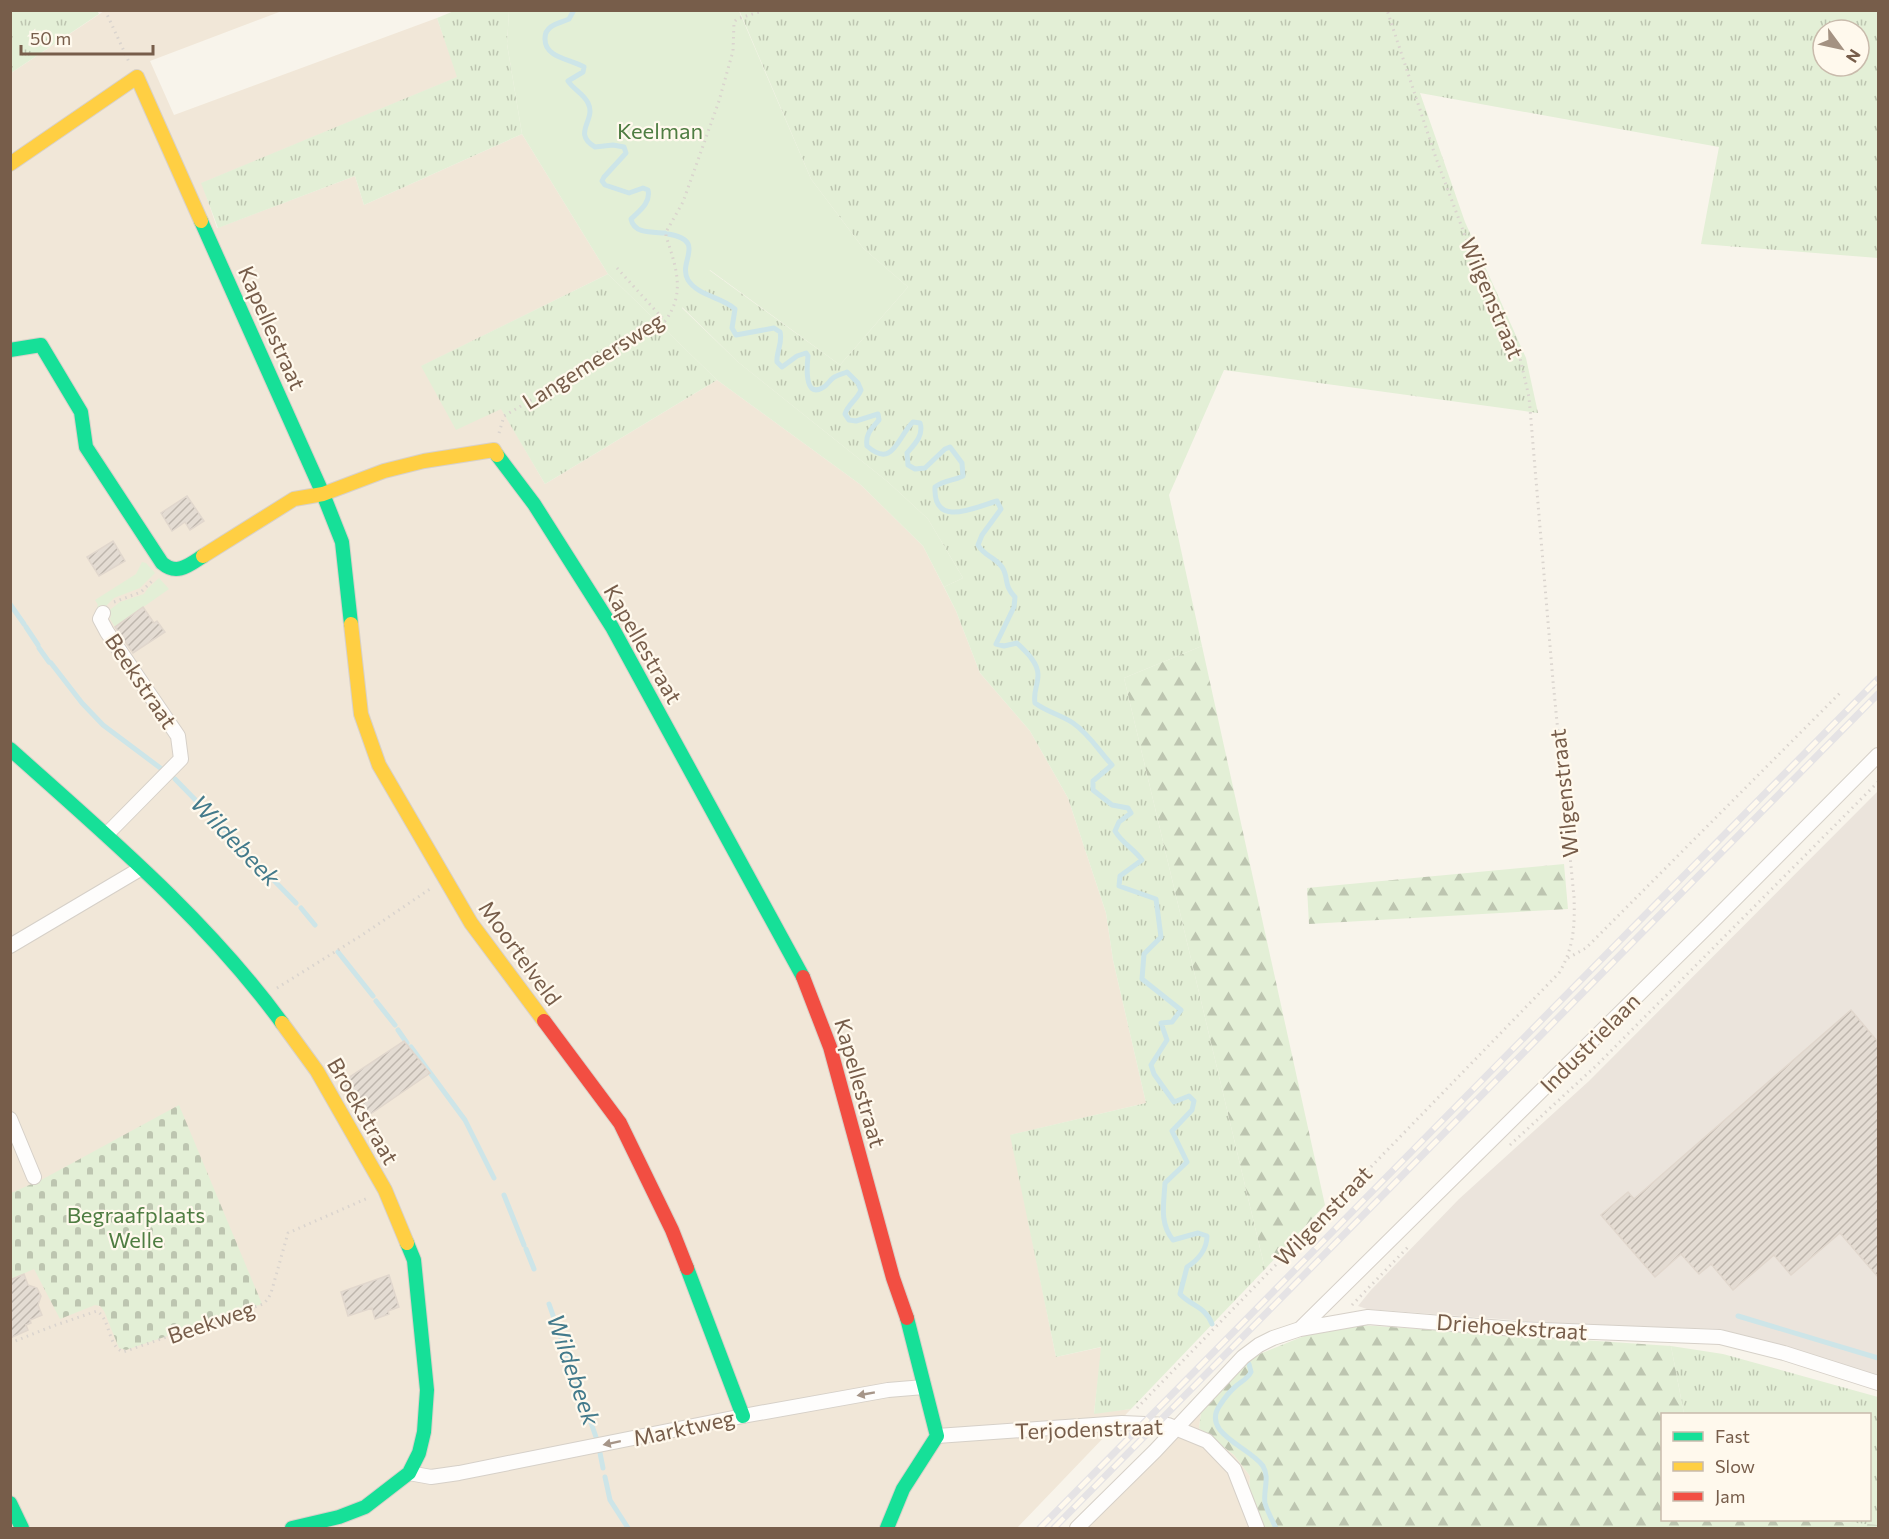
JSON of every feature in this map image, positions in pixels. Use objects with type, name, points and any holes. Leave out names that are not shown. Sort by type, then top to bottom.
[{"type":"street","points":[[10,164],[136,77]]},
{"type":"street","name":"Kapellestraat","points":[[136,77],[323,494]]},
{"type":"street","points":[[10,350],[41,345],[81,412],[86,447],[156,557],[166,568],[174,570],[182,569],[294,500],[323,494],[384,471],[424,461],[494,450]]},
{"type":"street","name":"Kapellestraat","points":[[494,450],[534,504],[612,627],[805,980],[830,1047],[893,1278],[912,1331],[937,1436]]},
{"type":"street","name":"Moortelveld","points":[[323,494],[342,542],[360,714],[379,765],[471,924],[620,1123],[672,1230],[743,1416]]},
{"type":"street","name":"Beekstraat","points":[[103,612],[100,619],[107,632],[178,736],[181,759],[106,835]]},
{"type":"street","name":"Broekstraat","points":[[10,749],[106,835],[225,951],[263,997],[317,1071],[384,1190],[414,1260],[427,1390],[424,1432],[419,1452],[409,1473],[366,1507],[292,1528]]},
{"type":"street","name":"Industrielaan","points":[[1300,1329],[1878,755]]},
{"type":"street","points":[[10,946],[140,869]]},
{"type":"street","points":[[10,1119],[34,1177]]},
{"type":"street","name":"Driehoekstraat","points":[[1077,1528],[1155,1451],[1243,1357],[1273,1338],[1335,1321],[1368,1317],[1515,1329],[1720,1337],[1784,1353],[1878,1383]]},
{"type":"street","name":"Marktweg","points":[[409,1473],[431,1477],[459,1473],[743,1416],[888,1390],[924,1387]]},
{"type":"street","name":"Terjodenstraat","points":[[937,1436],[1122,1423],[1176,1427],[1207,1441],[1234,1469],[1257,1528]]},
{"type":"street","points":[[887,1528],[903,1489],[937,1436]]},
{"type":"street","points":[[10,1503],[22,1528]]},
{"type":"path","points":[[105,10],[136,77]]},
{"type":"path","name":"Langemeersweg","points":[[494,450],[504,416],[664,321],[673,310],[678,293],[676,267],[666,232],[683,202],[718,101],[733,51],[734,22],[765,10]]},
{"type":"path","name":"Wilgenstraat","points":[[1122,1423],[1559,973],[1568,958],[1575,928],[1529,397],[1520,358],[1470,249],[1436,158],[1388,10]]},
{"type":"path","points":[[616,268],[664,321]]},
{"type":"path","name":"Beekstraat","points":[[103,612],[114,601],[141,592],[166,568]]},
{"type":"path","points":[[1568,958],[1586,948],[1840,693]]},
{"type":"path","points":[[1507,1149],[1598,1064],[1878,782]]},
{"type":"path","points":[[263,997],[416,900],[444,878]]},
{"type":"path","name":"Beekweg","points":[[10,1343],[97,1311],[103,1316],[116,1347],[123,1352],[263,1304],[271,1293],[288,1233],[384,1190]]},
{"type":"path","points":[[1335,1321],[1410,1245]]},
{"type":"shaded area","points":[[104,11],[282,11],[150,61],[174,115],[437,18],[458,77],[202,183],[217,228],[355,176],[364,205],[522,134],[608,274],[422,366],[501,408],[545,484],[717,380],[861,485],[923,546],[956,611],[980,673],[1030,731],[1068,798],[1106,913],[1113,960],[1146,1103],[1011,1135],[1056,1357],[1102,1347],[1094,1413],[1131,1409],[1017,1528],[11,1528],[11,73]]},
{"type":"shaded area","points":[[1878,791],[1878,1378],[1720,1329],[1566,1324],[1367,1309],[1358,1306],[1459,1199],[1589,1081]]},
{"type":"shaded area","points":[[1201,1412],[1199,1428],[1234,1455],[1250,1476],[1249,1490],[1264,1528],[1084,1528]]},
{"type":"green space","points":[[11,10],[97,10],[99,14],[11,73]]},
{"type":"green space","points":[[454,11],[509,11],[507,44],[522,134],[364,205],[355,176],[218,228],[201,183],[457,77],[437,18]]},
{"type":"green space","name":"Keelman","points":[[509,11],[739,11],[811,179],[863,248],[908,287],[840,365],[710,270],[682,308],[738,362],[888,482],[928,519],[963,578],[944,587],[923,546],[861,485],[717,380],[608,274],[522,134],[507,44]]},
{"type":"green space","points":[[1878,11],[1878,258],[1701,244],[1719,147],[1420,93],[1465,222],[1526,358],[1538,413],[1224,370],[1169,495],[1202,646],[1124,678],[1265,1269],[1131,1409],[1094,1414],[1101,1347],[1056,1357],[1010,1135],[1146,1103],[1113,960],[1106,913],[1068,798],[1030,731],[980,673],[956,611],[944,587],[963,578],[928,519],[888,482],[738,362],[682,307],[709,270],[840,365],[908,287],[863,248],[811,179],[740,12]]},
{"type":"green space","points":[[608,274],[717,380],[545,484],[501,409],[456,430],[421,366]]},
{"type":"green space","points":[[142,562],[146,563],[155,573],[140,588],[114,598],[101,611],[96,610],[98,605],[95,600],[136,574]]},
{"type":"green space","points":[[159,578],[169,589],[115,627],[110,619],[111,615],[107,612],[120,602],[144,594]]},
{"type":"green space","points":[[1202,646],[1325,1205],[1265,1269],[1124,678]]},
{"type":"green space","points":[[1564,864],[1568,909],[1309,924],[1307,888]]},
{"type":"green space","name":"Begraafplaats Welle","points":[[179,1105],[262,1304],[126,1350],[119,1348],[100,1306],[95,1305],[60,1319],[34,1269],[11,1279],[11,1193],[43,1179]]},
{"type":"green space","points":[[1361,1325],[1671,1346],[1684,1413],[1661,1413],[1661,1521],[1827,1521],[1878,1525],[1878,1528],[1264,1528],[1249,1490],[1250,1476],[1234,1455],[1199,1428],[1201,1412],[1225,1384],[1257,1355],[1319,1330]]},
{"type":"green space","points":[[1671,1346],[1723,1354],[1878,1397],[1878,1525],[1827,1521],[1871,1521],[1871,1413],[1684,1413]]},
{"type":"building","points":[[187,496],[204,521],[190,530],[185,522],[172,531],[161,513]]},
{"type":"building","points":[[113,541],[125,561],[99,576],[87,557]]},
{"type":"building","points":[[143,607],[154,623],[157,621],[165,632],[133,653],[115,627]]},
{"type":"building","points":[[1851,1010],[1878,1042],[1878,1277],[1840,1233],[1791,1275],[1774,1255],[1733,1290],[1711,1264],[1699,1274],[1681,1254],[1655,1277],[1601,1215],[1628,1192],[1634,1199]]},
{"type":"building","points":[[404,1041],[430,1073],[366,1117],[342,1082]]},
{"type":"building","points":[[24,1274],[28,1285],[37,1288],[41,1296],[38,1305],[42,1315],[30,1320],[31,1323],[26,1325],[28,1330],[10,1338],[10,1280]]},
{"type":"building","points":[[389,1275],[399,1307],[375,1319],[372,1308],[348,1316],[341,1292]]},
{"type":"waterway","points":[[574,10],[569,19],[547,30],[546,45],[553,54],[584,67],[583,72],[568,81],[584,97],[590,109],[585,131],[588,142],[595,147],[613,145],[624,147],[626,153],[602,181],[605,185],[629,193],[643,188],[648,190],[646,203],[631,219],[640,230],[665,233]]},
{"type":"waterway","points":[[668,234],[680,237],[689,247],[686,273],[692,285],[735,309],[732,328],[736,335],[774,328],[780,332],[777,362],[782,367],[797,356],[806,353],[809,385],[816,390],[847,372],[858,383],[861,390],[845,414],[849,420],[856,421],[878,414],[879,420],[868,435],[867,446],[876,452],[889,453],[913,422],[920,423],[921,431],[907,453],[908,465],[915,469],[925,468],[950,447],[962,463],[963,476],[935,487],[936,500],[941,508],[957,512],[997,501],[1001,509],[982,535],[978,545],[1002,567],[1007,585],[1015,597],[1014,607],[996,644],[1004,646],[1017,643],[1024,650],[1037,670],[1035,703],[1079,727],[1112,765],[1093,781],[1093,790],[1112,805],[1128,808],[1131,813],[1119,822],[1115,831],[1142,860],[1120,876],[1119,886],[1156,899],[1161,937],[1144,954],[1142,979],[1181,1010],[1172,1022],[1161,1023],[1167,1040],[1151,1065],[1154,1074],[1174,1102],[1189,1096],[1194,1101],[1192,1110],[1172,1131],[1187,1162],[1165,1183],[1164,1220],[1173,1240],[1198,1233],[1207,1236],[1201,1254],[1187,1267],[1180,1294],[1202,1310],[1212,1324]]},
{"type":"waterway","name":"Wildebeek","points":[[10,604],[24,624]]},
{"type":"waterway","name":"Wildebeek","points":[[26,627],[38,645]]},
{"type":"waterway","name":"Wildebeek","points":[[39,648],[49,662]]},
{"type":"waterway","name":"Wildebeek","points":[[51,663],[82,703],[103,725],[163,770]]},
{"type":"waterway","name":"Wildebeek","points":[[175,779],[296,903]]},
{"type":"waterway","name":"Wildebeek","points":[[301,908],[315,925]]},
{"type":"waterway","name":"Wildebeek","points":[[338,952],[373,996]]},
{"type":"waterway","name":"Wildebeek","points":[[376,1001],[395,1025]]},
{"type":"waterway","name":"Wildebeek","points":[[398,1030],[407,1043]]},
{"type":"waterway","name":"Wildebeek","points":[[411,1047],[465,1120],[494,1178]]},
{"type":"waterway","name":"Wildebeek","points":[[504,1195],[524,1245]]},
{"type":"waterway","name":"Wildebeek","points":[[526,1249],[534,1269]]},
{"type":"waterway","name":"Wildebeek","points":[[549,1304],[596,1437]]},
{"type":"waterway","points":[[1738,1316],[1878,1358]]},
{"type":"waterway","points":[[1249,1364],[1251,1372],[1249,1375],[1231,1391],[1220,1405],[1216,1415],[1216,1424],[1221,1432],[1263,1466],[1266,1475],[1265,1503],[1276,1528]]},
{"type":"waterway","name":"Wildebeek","points":[[600,1453],[603,1468]]},
{"type":"waterway","name":"Wildebeek","points":[[605,1477],[610,1500],[628,1528]]},
{"type":"railway","points":[[1040,1528],[1878,679]]},
{"type":"railway","points":[[1054,1528],[1878,694]]},
{"type":"traffic: fast","points":[[201,221],[323,494],[342,542],[351,624]]},
{"type":"traffic: fast","points":[[10,350],[41,345],[81,412],[86,447],[162,563],[167,567],[178,569],[188,566],[203,556]]},
{"type":"traffic: fast","points":[[497,455],[534,504],[612,627],[803,977]]},
{"type":"traffic: fast","points":[[10,749],[154,879],[188,913],[221,948],[282,1023]]},
{"type":"traffic: fast","points":[[292,1528],[339,1517],[365,1507],[409,1473],[419,1453],[424,1432],[427,1390],[414,1260],[407,1243]]},
{"type":"traffic: fast","points":[[687,1268],[743,1416]]},
{"type":"traffic: fast","points":[[887,1528],[903,1489],[937,1436],[907,1318]]},
{"type":"traffic: fast","points":[[10,1503],[22,1528]]},
{"type":"traffic: slow","points":[[10,164],[137,77],[201,221]]},
{"type":"traffic: slow","points":[[203,556],[294,499],[323,494],[384,471],[424,461],[494,450],[497,455]]},
{"type":"traffic: slow","points":[[351,624],[361,714],[379,765],[471,923],[544,1021]]},
{"type":"traffic: slow","points":[[282,1023],[317,1071],[385,1190],[407,1243]]},
{"type":"traffic: jam","points":[[803,977],[830,1047],[893,1278],[907,1318]]},
{"type":"traffic: jam","points":[[544,1021],[620,1123],[672,1230],[687,1268]]}]
